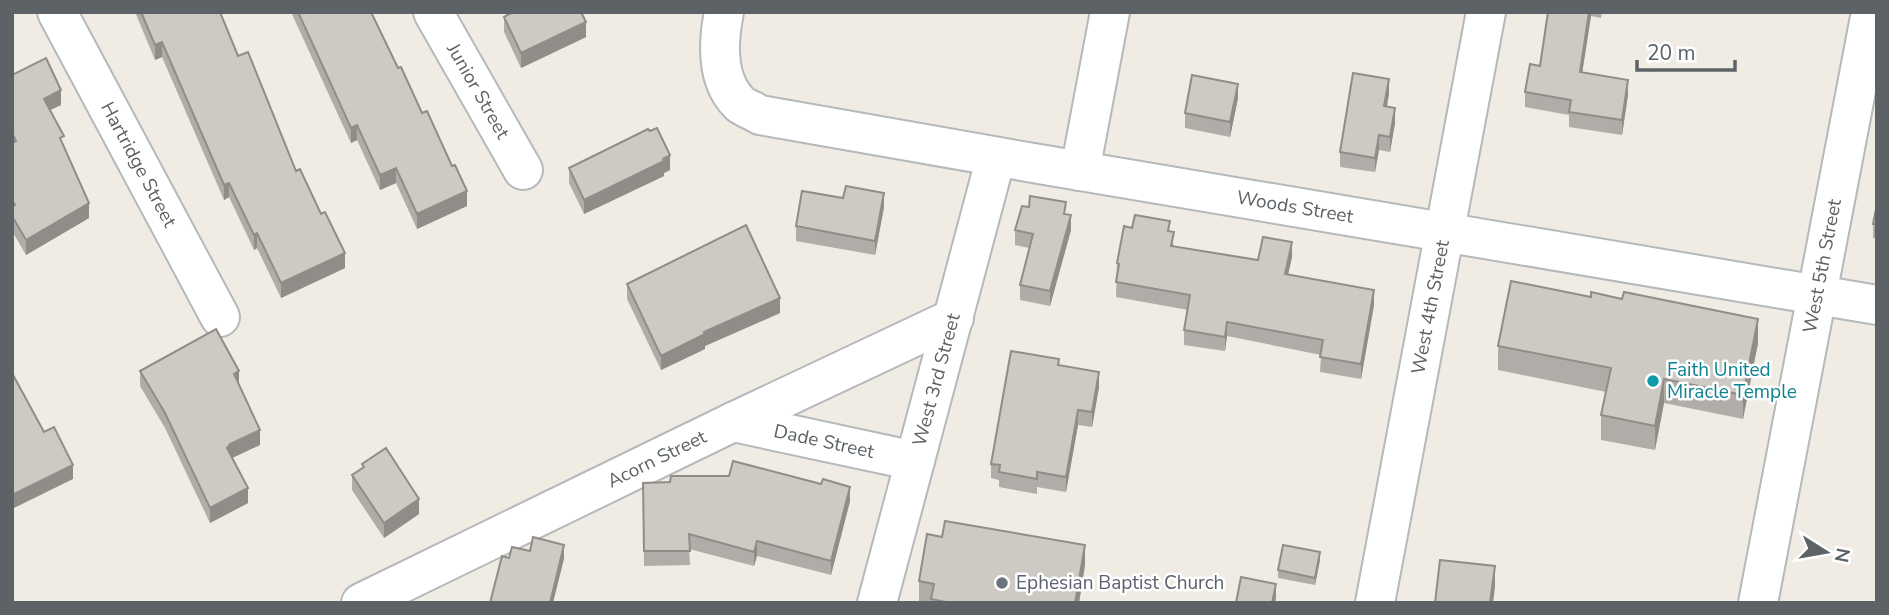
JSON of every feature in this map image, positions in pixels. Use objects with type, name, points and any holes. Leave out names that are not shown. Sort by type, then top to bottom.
[{"type":"street","name":"Hartridge Street","points":[[57,12],[220,317]]},
{"type":"street","name":"Junior Street","points":[[433,12],[523,170]]},
{"type":"street","name":"Woods Street","points":[[724,12],[719,37],[720,60],[727,82],[740,104],[760,115],[1877,305]]},
{"type":"street","points":[[1080,171],[1110,12]]},
{"type":"street","name":"West 4th Street","points":[[1375,603],[1486,12]]},
{"type":"street","name":"West 5th Street","points":[[1758,603],[1871,12]]},
{"type":"street","name":"West 3rd Street","points":[[877,603],[996,157]]},
{"type":"street","name":"Acorn Street","points":[[360,603],[954,318]]},
{"type":"street","name":"Dade Street","points":[[733,422],[915,461]]},
{"type":"building","points":[[141,12],[220,12],[238,56],[248,52],[296,171],[300,169],[321,214],[325,212],[345,253],[281,283],[229,183],[224,185],[162,42],[155,45]]},
{"type":"building","points":[[298,12],[371,12],[422,113],[427,111],[452,166],[455,165],[467,191],[417,214],[396,168],[380,175],[357,125],[351,128]]},
{"type":"building","points":[[513,12],[581,12],[586,22],[521,53],[504,17]]},
{"type":"building","points":[[1548,12],[1589,12],[1580,72],[1628,80],[1622,120],[1569,112],[1571,100],[1525,92],[1530,64],[1540,66]]},
{"type":"building","points":[[46,58],[61,90],[44,99],[64,136],[60,138],[89,203],[26,240],[12,216],[12,207],[15,205],[12,200],[12,143],[16,141],[12,133],[12,75]]},
{"type":"building","points":[[1353,73],[1389,79],[1384,106],[1395,108],[1390,137],[1379,135],[1375,158],[1340,152]]},
{"type":"building","points":[[1192,75],[1238,84],[1230,122],[1185,113]]},
{"type":"building","points":[[657,128],[670,155],[663,159],[664,161],[584,200],[569,168],[648,129],[650,131]]},
{"type":"building","points":[[846,186],[884,193],[875,241],[796,226],[802,191],[843,198]]},
{"type":"building","points":[[1030,196],[1066,202],[1064,214],[1071,215],[1050,291],[1020,285],[1033,234],[1015,230],[1022,206],[1029,207]]},
{"type":"building","points":[[1877,204],[1877,224],[1873,224]]},
{"type":"building","points":[[1135,215],[1170,221],[1168,231],[1174,232],[1171,246],[1258,260],[1263,237],[1292,242],[1285,274],[1374,290],[1361,364],[1320,357],[1323,340],[1227,322],[1225,337],[1184,330],[1190,295],[1116,282],[1124,226],[1132,228]]},
{"type":"building","points":[[746,225],[780,298],[704,332],[705,334],[661,356],[627,284]]},
{"type":"building","name":"Faith United Miracle Temple","points":[[1511,281],[1591,297],[1591,292],[1622,299],[1624,292],[1758,319],[1743,395],[1664,379],[1655,426],[1601,415],[1611,368],[1498,346]]},
{"type":"building","points":[[216,329],[239,371],[234,374],[260,430],[227,448],[248,488],[210,508],[165,413],[140,371]]},
{"type":"building","points":[[1011,351],[1059,359],[1058,365],[1099,372],[1092,412],[1078,410],[1066,477],[1037,472],[1037,479],[999,472],[1000,465],[991,464]]},
{"type":"building","points":[[12,373],[44,432],[54,427],[73,465],[12,495]]},
{"type":"building","points":[[386,448],[419,499],[384,523],[352,475],[364,467],[362,464]]},
{"type":"building","points":[[733,461],[821,484],[823,479],[850,487],[831,561],[757,541],[754,552],[689,534],[690,551],[644,551],[643,483],[670,482],[671,476],[729,476]]},
{"type":"building","name":"Ephesian Baptist Church","points":[[945,521],[1085,545],[1075,603],[951,603],[931,599],[934,584],[919,581],[927,534],[942,537]]},
{"type":"building","points":[[533,537],[564,545],[550,603],[490,603],[502,556],[509,558],[512,547],[530,551]]},
{"type":"building","points":[[1283,545],[1320,552],[1315,578],[1278,570]]},
{"type":"building","points":[[1440,560],[1495,566],[1490,603],[1435,603]]},
{"type":"building","points":[[1241,577],[1276,584],[1272,603],[1236,603]]},
{"type":"place","name":"Faith United Miracle Temple","points":[[1653,381]]},
{"type":"place","name":"Ephesian Baptist Church","points":[[1002,583]]}]
